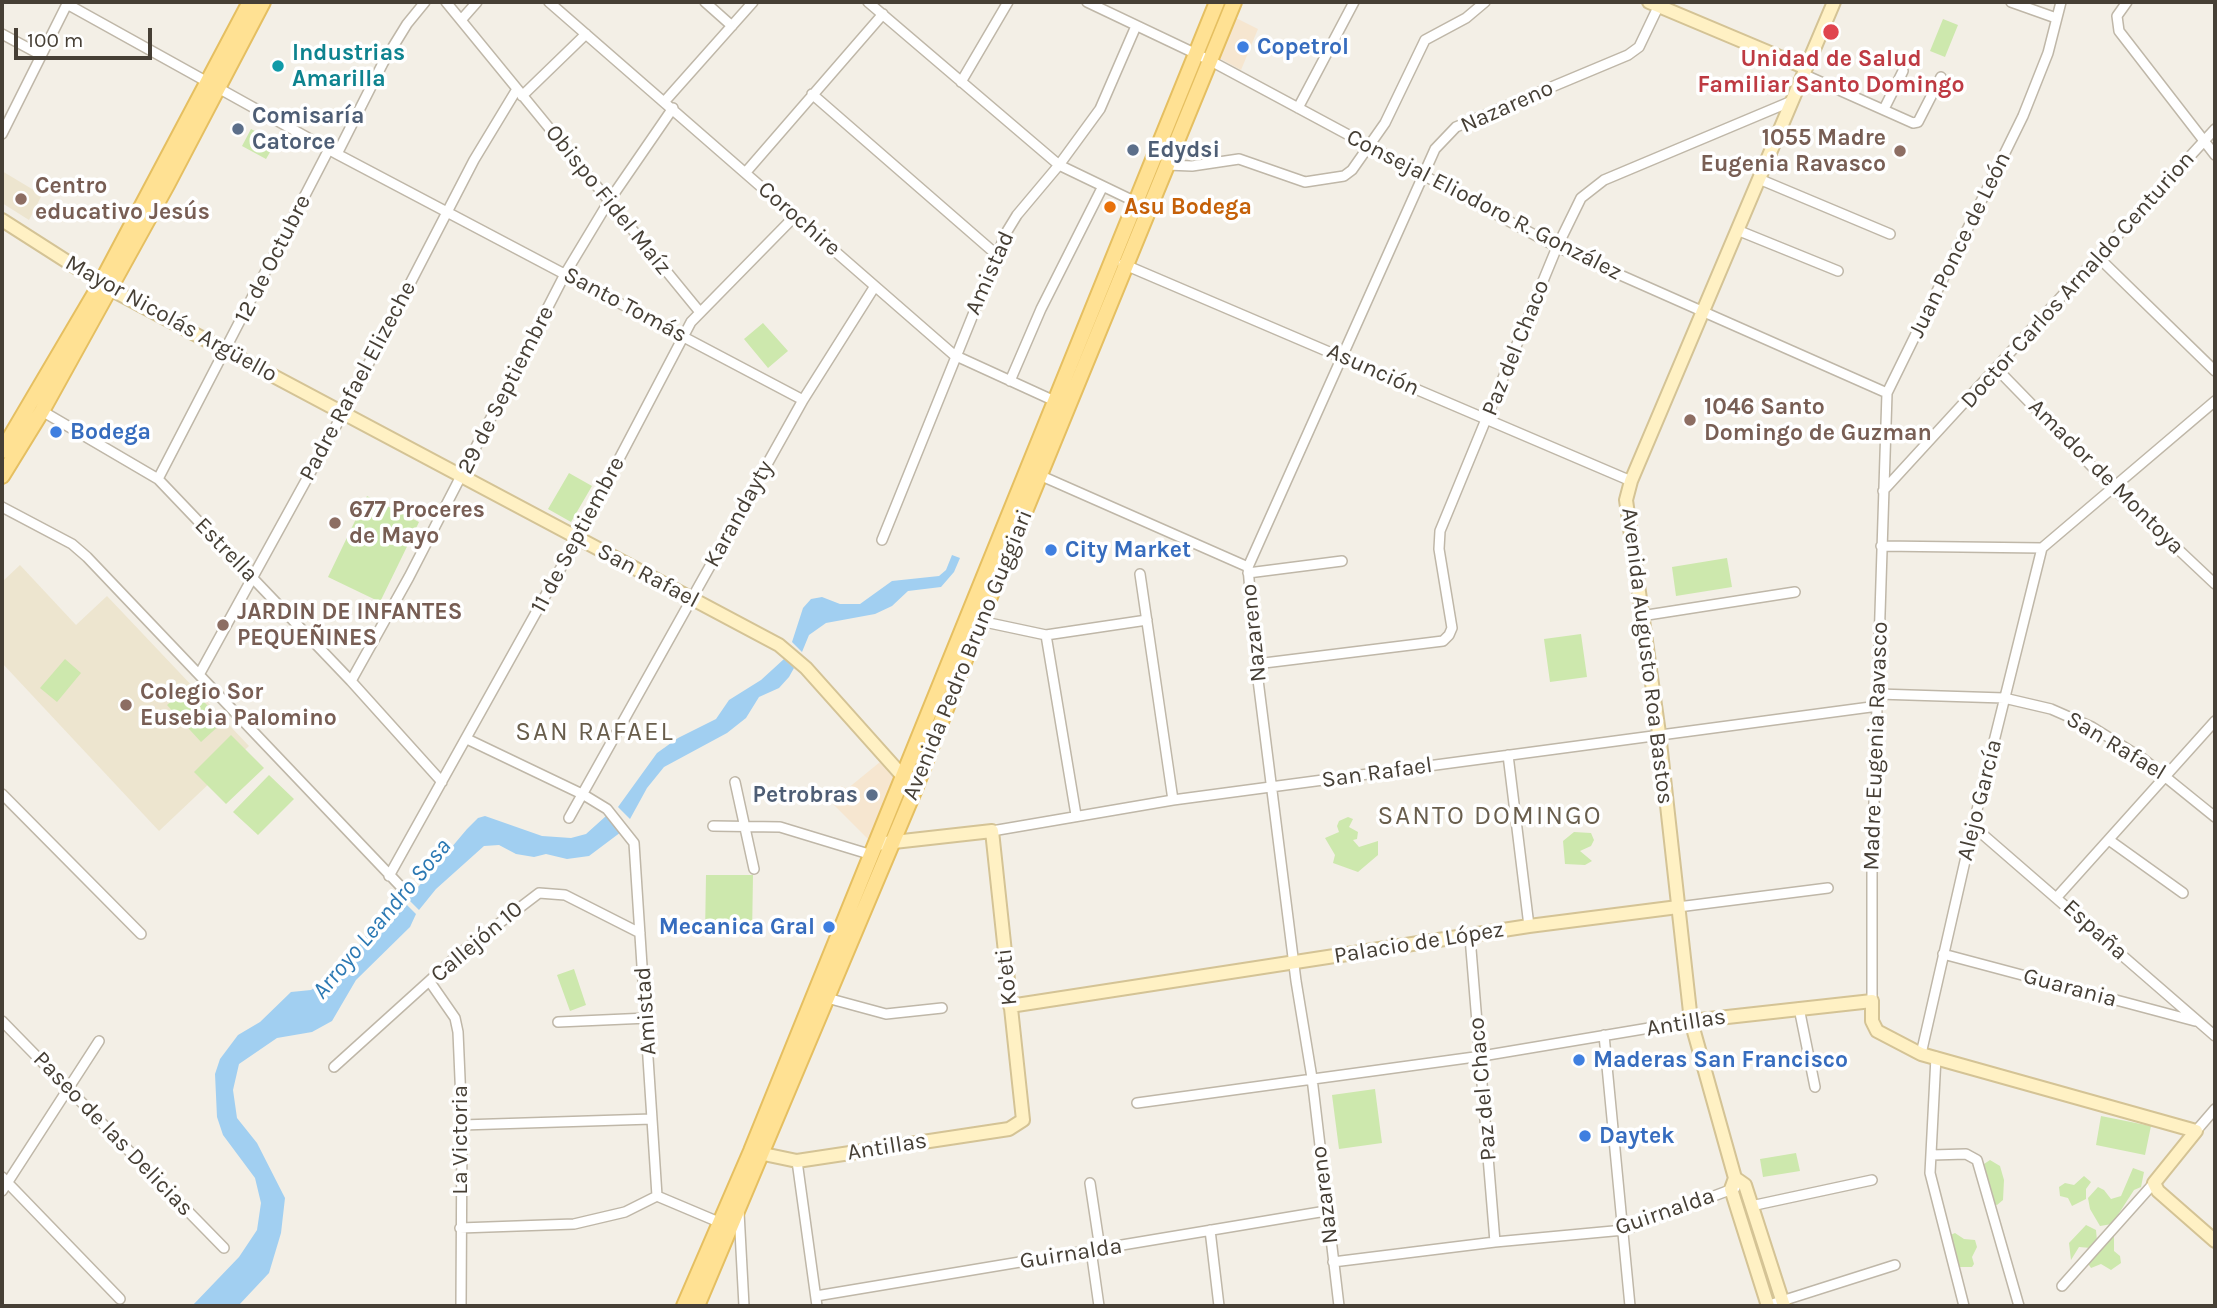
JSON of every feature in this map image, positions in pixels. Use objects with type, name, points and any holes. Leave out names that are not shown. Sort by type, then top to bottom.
[{"type":"main road","points":[[213,84],[250,2]]},
{"type":"main road","points":[[2,476],[42,411],[213,84],[263,2]]},
{"type":"main road","name":"Avenida Pedro Bruno Guggiari","points":[[1143,206],[1167,165],[1217,2]]},
{"type":"main road","name":"Avenida Pedro Bruno Guggiari","points":[[697,1306],[739,1207],[756,1153],[874,849],[1034,473],[1202,57],[1234,2]]},
{"type":"main road","points":[[2,451],[105,286]]},
{"type":"main road","name":"Avenida Pedro Bruno Guggiari","points":[[684,1306],[827,998],[915,789],[1034,473]]},
{"type":"street","name":"12 de Octubre","points":[[158,479],[383,62],[407,23],[425,2]]},
{"type":"street","name":"Obispo Fidel Maíz","points":[[446,2],[608,201],[664,263],[699,311]]},
{"type":"street","points":[[461,19],[477,2]]},
{"type":"street","name":"Corochire","points":[[549,2],[954,355],[1062,404]]},
{"type":"street","points":[[705,2],[732,26]]},
{"type":"street","name":"29 de Septiembre","points":[[351,681],[462,477],[565,274],[608,201],[669,105],[753,2]]},
{"type":"street","points":[[868,2],[1059,165],[1143,206]]},
{"type":"street","points":[[961,82],[1008,2]]},
{"type":"street","name":"Consejal Eliodoro R. González","points":[[1087,2],[1202,57],[1557,247],[1887,393]]},
{"type":"street","points":[[1298,108],[1354,2]]},
{"type":"street","points":[[1167,165],[1192,166],[1239,159],[1292,178],[1316,182],[1344,176],[1395,105],[1425,40],[1466,18],[1485,2]]},
{"type":"street","name":"Avenida Augusto Roa Bastos","points":[[1767,1306],[1737,1184],[1691,1021],[1659,733],[1626,509],[1631,481],[1834,2]]},
{"type":"street","points":[[2011,2],[2056,18]]},
{"type":"street","name":"Juan Ponce de León","points":[[1883,491],[1887,393],[2023,116],[2048,53],[2061,2]]},
{"type":"street","points":[[2127,2],[2117,16],[2119,31],[2203,143],[2215,155]]},
{"type":"street","name":"Santo Tomás","points":[[68,3],[333,152],[803,400]]},
{"type":"street","points":[[2,134],[68,3]]},
{"type":"street","points":[[1656,3],[1884,109],[1918,122],[1941,77]]},
{"type":"street","name":"Nazareno","points":[[1339,1306],[1312,1078],[1294,962],[1256,664],[1248,570],[1341,355],[1435,149],[1456,127],[1628,55],[1639,47],[1656,3]]},
{"type":"street","points":[[746,173],[883,14]]},
{"type":"street","name":"Amistad","points":[[882,540],[937,410],[954,355],[997,255],[1017,215],[1059,165],[1100,109],[1136,26]]},
{"type":"street","points":[[2,34],[41,55]]},
{"type":"street","name":"Padre Rafael Elizeche","points":[[200,673],[342,415],[447,211],[519,92],[586,34]]},
{"type":"street","points":[[1884,109],[1903,72]]},
{"type":"street","points":[[812,94],[997,255]]},
{"type":"street","name":"Paz del Chaco","points":[[1256,664],[1443,641],[1452,628],[1439,549],[1440,531],[1557,247],[1581,198],[1590,188],[1792,101]]},
{"type":"street","name":"Doctor Carlos Arnaldo Centurion","points":[[1883,491],[2215,129]]},
{"type":"street","points":[[1759,179],[1891,234]]},
{"type":"street","points":[[1010,381],[1037,319],[1102,188]]},
{"type":"street","name":"11 de Septiembre","points":[[389,876],[577,538],[683,335],[699,311],[795,216]]},
{"type":"street","name":"Mayor Nicolás Argüello","points":[[2,220],[105,286],[342,415]]},
{"type":"street","points":[[1737,230],[1838,271]]},
{"type":"street","points":[[2098,257],[2215,371]]},
{"type":"street","name":"Asunción","points":[[1120,263],[1631,481]]},
{"type":"street","name":"Karandayty","points":[[569,818],[803,400],[875,286]]},
{"type":"street","name":"Amador de Montoya","points":[[1997,369],[2111,486],[2215,584]]},
{"type":"street","points":[[1881,545],[2042,548],[2111,486],[2215,401]]},
{"type":"street","name":"Estrella","points":[[42,411],[158,479],[351,681],[442,782]]},
{"type":"street","name":"San Rafael","points":[[342,415],[779,645],[806,668],[915,789]]},
{"type":"street","points":[[1034,473],[1248,570],[1342,561]]},
{"type":"street","name":"Madre Eugenia Ravasco","points":[[1872,1000],[1883,491]]},
{"type":"street","points":[[2,507],[80,551],[200,673],[405,891]]},
{"type":"street","name":"Alejo García","points":[[1921,1054],[1973,826],[2042,548]]},
{"type":"street","points":[[1140,574],[1173,800]]},
{"type":"street","points":[[1641,616],[1795,592]]},
{"type":"street","points":[[980,621],[1013,631],[1046,635],[1147,620]]},
{"type":"street","points":[[1046,635],[1076,815]]},
{"type":"street","name":"San Rafael","points":[[1878,694],[2004,698],[2031,703],[2073,717],[2168,776],[2215,817]]},
{"type":"street","name":"San Rafael","points":[[874,849],[892,843],[992,831],[1173,800],[1659,733],[1878,706]]},
{"type":"street","points":[[2057,897],[2215,721]]},
{"type":"street","points":[[467,739],[584,795]]},
{"type":"street","points":[[1508,755],[1529,926]]},
{"type":"street","points":[[734,782],[754,869]]},
{"type":"street","points":[[2,794],[141,934]]},
{"type":"street","name":"Amistad","points":[[584,795],[607,809],[626,828],[634,843],[638,861],[657,1196]]},
{"type":"street","points":[[713,826],[746,825],[805,832],[874,849]]},
{"type":"street","name":"España","points":[[1973,826],[2215,1036]]},
{"type":"street","name":"Ko'eti","points":[[992,831],[1022,1100],[1022,1122]]},
{"type":"street","points":[[2109,840],[2183,893]]},
{"type":"street","name":"Palacio de López","points":[[1010,1006],[1529,926],[1828,888]]},
{"type":"street","name":"Callejón 10","points":[[334,1067],[459,954],[539,892],[565,895],[640,933]]},
{"type":"street","name":"Paz del Chaco","points":[[1470,937],[1482,1056],[1495,1242]]},
{"type":"street","name":"Guarania","points":[[1943,954],[2197,1022]]},
{"type":"street","name":"La Victoria","points":[[430,982],[455,1018],[462,1125],[461,1306]]},
{"type":"street","points":[[827,998],[886,1014],[942,1008]]},
{"type":"street","points":[[1872,1000],[1872,1021],[1877,1031],[1921,1054],[2196,1131]]},
{"type":"street","name":"Antillas","points":[[1137,1103],[1482,1056],[1691,1021],[1872,1000]]},
{"type":"street","points":[[1799,1008],[1815,1087]]},
{"type":"street","points":[[558,1022],[648,1018]]},
{"type":"street","name":"Paseo de las Delicias","points":[[2,1021],[224,1248]]},
{"type":"street","points":[[1604,1035],[1630,1306]]},
{"type":"street","points":[[99,1041],[4,1183],[120,1299]]},
{"type":"street","points":[[1936,1057],[1930,1173],[1964,1306]]},
{"type":"street","points":[[2062,1286],[2154,1183],[2215,1109]]},
{"type":"street","points":[[462,1125],[652,1119]]},
{"type":"street","name":"Antillas","points":[[756,1153],[797,1161],[1009,1129],[1022,1122]]},
{"type":"street","points":[[1932,1156],[1973,1155],[2019,1306]]},
{"type":"street","points":[[797,1161],[816,1301]]},
{"type":"street","points":[[1751,1206],[1872,1180]]},
{"type":"street","points":[[1090,1183],[1099,1306]]},
{"type":"street","points":[[2154,1183],[2158,1191],[2215,1241]]},
{"type":"street","name":"Avenida Augusto Roa Bastos","points":[[1737,1184],[1751,1206],[1783,1303]]},
{"type":"street","name":"Guirnalda","points":[[1333,1262],[1495,1242],[1624,1230],[1737,1184]]},
{"type":"street","points":[[460,1228],[575,1224],[625,1212],[657,1196],[721,1223]]},
{"type":"street","points":[[739,1207],[744,1306]]},
{"type":"street","name":"Guirnalda","points":[[816,1301],[1326,1211]]},
{"type":"street","points":[[1210,1230],[1219,1306]]},
{"type":"street","points":[[1767,1306],[1895,1265]]},
{"type":"shaded area","points":[[1234,17],[1258,29],[1241,70],[1219,58]]},
{"type":"shaded area","name":"Centro educativo Jesús","points":[[2,171],[42,195],[29,220],[2,203]]},
{"type":"shaded area","name":"Colegio Sor Eusebia Palomino","points":[[20,565],[76,625],[107,596],[249,746],[159,831],[2,663],[2,582]]},
{"type":"shaded area","points":[[880,762],[894,775],[869,840],[833,804],[841,786],[847,789]]},
{"type":"green space","points":[[1943,19],[1958,25],[1945,57],[1930,51]]},
{"type":"green space","points":[[251,129],[276,142],[266,159],[242,146]]},
{"type":"green space","points":[[763,323],[788,351],[768,368],[744,339]]},
{"type":"green space","points":[[569,473],[592,486],[571,522],[548,509]]},
{"type":"green space","points":[[367,496],[419,522],[380,602],[328,577]]},
{"type":"green space","points":[[1727,558],[1732,587],[1676,596],[1672,567]]},
{"type":"green space","points":[[1581,634],[1587,677],[1550,682],[1544,639]]},
{"type":"green space","points":[[65,659],[81,673],[57,702],[40,688]]},
{"type":"green space","points":[[189,686],[223,722],[201,742],[167,705]]},
{"type":"green space","points":[[231,735],[264,768],[226,804],[194,772]]},
{"type":"green space","points":[[269,775],[294,799],[258,835],[233,812]]},
{"type":"green space","points":[[1348,817],[1353,819],[1349,827],[1358,832],[1357,839],[1353,840],[1359,847],[1378,841],[1378,855],[1358,872],[1333,863],[1335,855],[1325,838],[1339,832],[1339,821]]},
{"type":"green space","points":[[1574,832],[1591,833],[1594,840],[1591,846],[1580,851],[1592,861],[1585,865],[1565,864],[1563,841]]},
{"type":"green space","points":[[706,875],[753,875],[752,936],[705,935]]},
{"type":"green space","points":[[574,969],[586,1005],[570,1011],[557,975]]},
{"type":"green space","points":[[1375,1089],[1382,1143],[1339,1149],[1332,1095]]},
{"type":"green space","points":[[2101,1116],[2151,1126],[2145,1155],[2096,1145]]},
{"type":"green space","points":[[1796,1153],[1800,1171],[1763,1177],[1760,1159]]},
{"type":"green space","points":[[1990,1160],[2000,1166],[2004,1180],[2003,1200],[1997,1205],[1993,1204],[1981,1166]]},
{"type":"green space","points":[[2133,1168],[2144,1172],[2141,1187],[2134,1190],[2112,1224],[2100,1226],[2090,1209],[2088,1198],[2098,1187],[2111,1199],[2121,1196]]},
{"type":"green space","points":[[2084,1176],[2091,1182],[2086,1189],[2086,1199],[2072,1206],[2068,1198],[2060,1196],[2059,1187],[2065,1183],[2074,1185]]},
{"type":"green space","points":[[2086,1225],[2096,1230],[2097,1241],[2091,1248],[2079,1247],[2071,1260],[2069,1243]]},
{"type":"green space","points":[[1955,1233],[1964,1239],[1975,1240],[1977,1247],[1972,1257],[1972,1267],[1958,1267],[1948,1236]]},
{"type":"green space","points":[[2111,1235],[2114,1236],[2114,1251],[2120,1256],[2121,1263],[2111,1270],[2101,1264],[2091,1268],[2087,1262]]},
{"type":"water","points":[[952,555],[960,558],[954,572],[941,587],[908,591],[892,606],[875,614],[826,623],[809,635],[802,652],[792,642],[803,608],[811,599],[822,597],[840,604],[860,604],[892,581],[939,576],[946,570]]},
{"type":"water","points":[[784,659],[794,668],[789,677],[779,688],[759,697],[746,718],[727,733],[664,767],[647,788],[630,819],[618,807],[657,753],[678,738],[716,719],[729,700],[761,680]]},
{"type":"water","points":[[485,816],[542,836],[571,838],[586,834],[606,816],[621,832],[589,856],[567,859],[546,854],[534,857],[516,854],[499,845],[484,846],[436,889],[419,910],[408,899],[467,829],[478,818]]},
{"type":"water","name":"Arroyo Leandro Sosa","points":[[395,900],[401,904],[404,902],[416,914],[410,927],[356,980],[332,1021],[312,1032],[277,1038],[239,1064],[233,1090],[237,1118],[257,1143],[285,1198],[281,1233],[269,1273],[238,1306],[192,1306],[239,1257],[257,1230],[261,1203],[255,1178],[223,1135],[217,1117],[215,1074],[220,1059],[238,1035],[260,1022],[291,992],[311,990],[344,968],[389,901]]},
{"type":"place","name":"Unidad de Salud Familiar Santo Domingo","points":[[1831,32]]},
{"type":"place","name":"Copetrol","points":[[1243,47]]},
{"type":"place","name":"Industrias Amarilla","points":[[278,66]]},
{"type":"place","name":"Comisaría Catorce","points":[[238,129]]},
{"type":"place","name":"Edydsi","points":[[1133,150]]},
{"type":"place","name":"1055 Madre Eugenia Ravasco","points":[[1900,151]]},
{"type":"place","name":"Centro educativo Jesús","points":[[21,199]]},
{"type":"place","name":"Asu Bodega","points":[[1110,207]]},
{"type":"place","name":"1046 Santo Domingo de Guzman","points":[[1690,420]]},
{"type":"place","name":"Bodega","points":[[56,432]]},
{"type":"place","name":"677 Proceres de Mayo","points":[[335,523]]},
{"type":"place","name":"City Market","points":[[1051,550]]},
{"type":"place","name":"JARDIN DE INFANTES PEQUEÑINES","points":[[223,625]]},
{"type":"place","name":"Colegio Sor Eusebia Palomino","points":[[126,705]]},
{"type":"place","name":"Petrobras","points":[[872,795]]},
{"type":"place","name":"Mecanica Gral","points":[[829,927]]},
{"type":"place","name":"Maderas San Francisco","points":[[1579,1060]]},
{"type":"place","name":"Daytek","points":[[1585,1136]]},
{"type":"district","name":"SAN RAFAEL","points":[[595,733]]},
{"type":"district","name":"SANTO DOMINGO","points":[[1490,817]]}]
